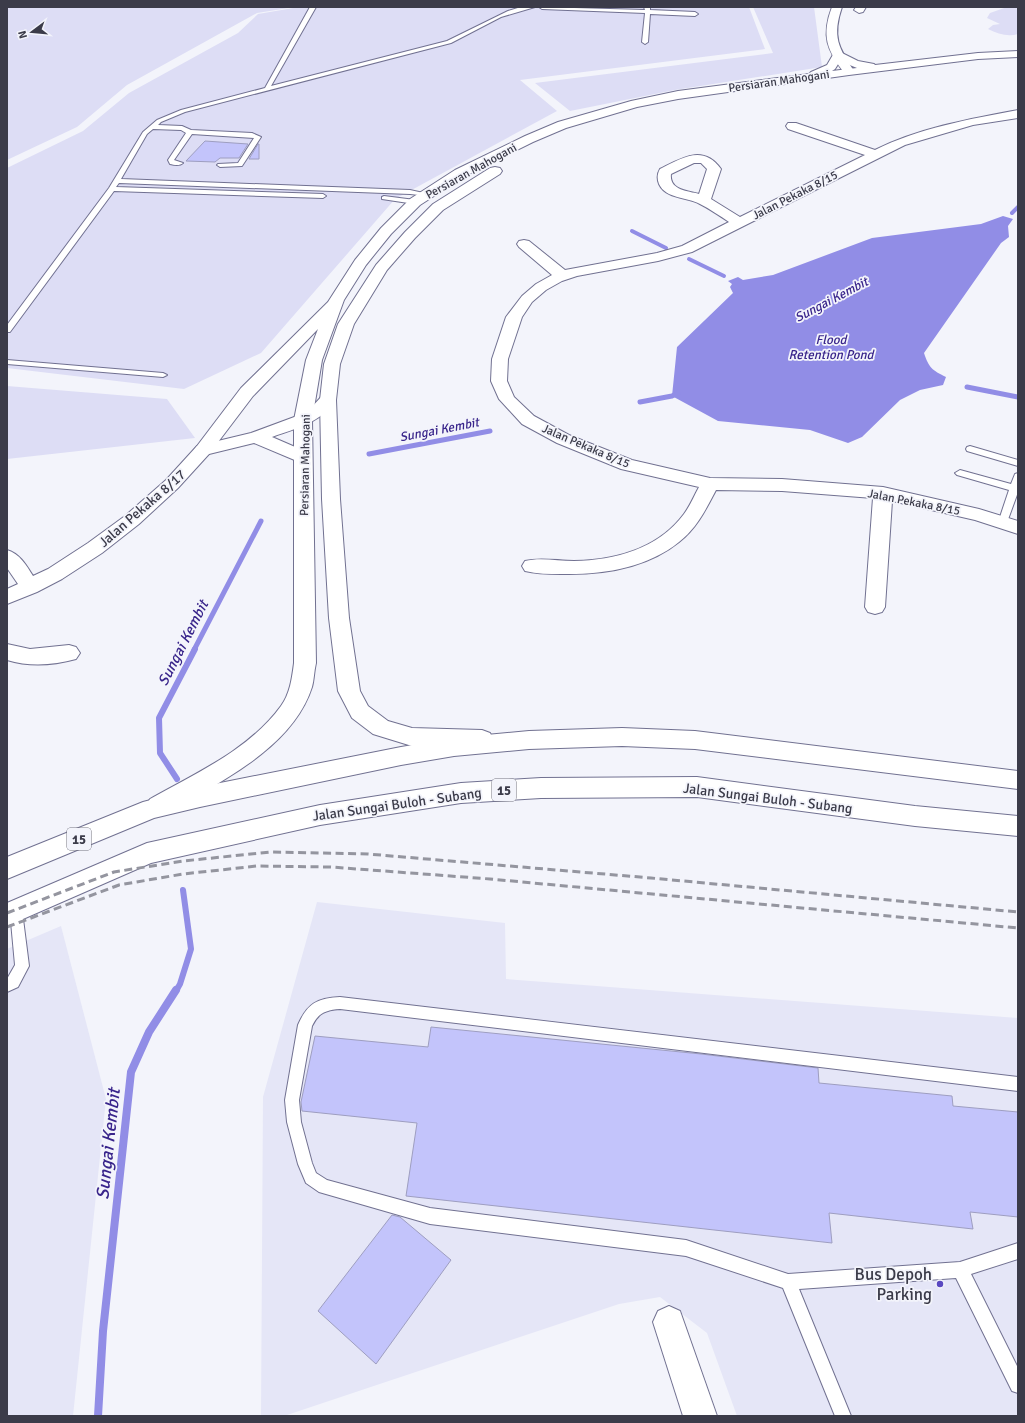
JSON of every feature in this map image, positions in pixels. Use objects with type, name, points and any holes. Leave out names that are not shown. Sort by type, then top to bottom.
[{"type":"main road","points":[[837,7],[831,24],[832,40],[838,54],[849,72],[864,75],[875,75],[964,66],[994,67],[1018,65]]},
{"type":"main road","points":[[838,54],[848,61],[862,65],[902,71]]},
{"type":"main road","points":[[802,78],[828,70],[835,62],[838,54]]},
{"type":"main road","name":"Persiaran Mahogani","points":[[529,740],[412,738],[380,728],[360,712],[350,691],[339,618],[331,499],[328,400],[332,364],[346,324],[381,268],[410,235],[438,207],[509,162],[544,145],[580,132],[667,109],[726,98],[902,71],[978,56],[1018,54]]},
{"type":"main road","name":"Persiaran Mahogani","points":[[151,809],[231,765],[262,741],[290,711],[301,687],[305,663],[303,420],[314,360],[336,300],[360,263],[386,231],[420,198],[460,173],[529,139],[562,125],[635,104],[678,95],[849,72],[902,71]]},
{"type":"main road","points":[[771,92],[789,86],[846,77],[849,72]]},
{"type":"main road","name":"Jalan Pekaka 8/15","points":[[1011,525],[979,515],[883,493],[782,485],[710,484],[627,465],[564,439],[528,420],[507,399],[499,381],[500,359],[514,317],[527,299],[542,287],[563,276],[574,272],[658,257],[687,249],[901,142],[935,131],[972,122],[1018,114]]},
{"type":"main road","points":[[792,126],[876,155]]},
{"type":"main road","points":[[704,200],[714,169],[712,164],[706,159],[697,158],[689,160],[665,172],[664,179],[667,186],[674,191],[704,200],[740,223]]},
{"type":"main road","points":[[524,244],[563,276]]},
{"type":"main road","name":"Jalan Pekaka 8/17","points":[[7,597],[55,574],[95,548],[132,520],[172,484],[203,450],[246,392],[336,300]]},
{"type":"main road","points":[[203,450],[256,437],[303,420],[316,413],[328,400]]},
{"type":"main road","points":[[256,437],[303,457]]},
{"type":"main road","points":[[532,566],[568,568],[607,565],[642,556],[668,543],[690,520],[710,484]]},
{"type":"main road","points":[[875,607],[883,493]]},
{"type":"main road","points":[[7,557],[15,564],[30,587]]},
{"type":"main road","points":[[7,652],[30,658],[69,653]]},
{"type":"main road","name":"15","points":[[7,868],[151,809],[200,797],[401,756],[454,747],[529,740],[622,738],[695,740],[1018,780]]},
{"type":"main road","name":"Jalan Sungai Buloh - Subang","points":[[12,913],[147,853],[320,815],[461,793],[541,788],[697,787],[915,816],[1018,826]]},
{"type":"main road","points":[[668,1322],[700,1416]]},
{"type":"lane","points":[[267,89],[313,7]]},
{"type":"lane","points":[[7,330],[112,189],[145,133],[168,116],[449,42],[460,38],[504,13],[532,7]]},
{"type":"lane","points":[[542,7],[648,9],[695,14]]},
{"type":"lane","points":[[645,42],[648,9]]},
{"type":"lane","points":[[152,127],[182,128],[190,132],[252,135],[258,137],[240,164],[220,165]]},
{"type":"lane","points":[[180,163],[172,163],[170,160],[190,132]]},
{"type":"lane","points":[[116,181],[410,192],[420,198]]},
{"type":"lane","points":[[112,189],[398,199],[420,198]]},
{"type":"lane","points":[[7,362],[163,375]]},
{"type":"lane","points":[[970,450],[1018,463]]},
{"type":"lane","points":[[960,472],[1016,488]]},
{"type":"lane","points":[[1011,525],[1018,476]]},
{"type":"lane","points":[[7,986],[13,983],[22,966],[12,913]]},
{"type":"lane","points":[[1018,1084],[340,1003],[327,1004],[316,1008],[309,1016],[305,1025],[292,1100],[294,1122],[305,1164],[311,1178],[324,1187],[430,1216],[686,1248],[788,1282],[960,1270],[1018,1251]]},
{"type":"lane","points":[[960,1270],[1018,1385]]},
{"type":"lane","points":[[788,1282],[843,1416]]},
{"type":"shaded area","points":[[7,7],[295,7],[257,13],[127,85],[77,127],[7,160]]},
{"type":"shaded area","points":[[299,7],[749,7],[765,49],[520,80],[557,111],[395,199],[261,353],[184,389],[7,368],[7,168],[83,131],[129,93],[238,33],[258,14]]},
{"type":"shaded area","points":[[753,7],[814,7],[822,67],[675,90],[570,111],[535,83],[773,53]]},
{"type":"shaded area","points":[[1007,7],[1018,7],[1018,34],[1003,34],[988,29],[993,25],[1000,24],[987,18],[990,13]]},
{"type":"shaded area","points":[[7,386],[167,399],[195,438],[7,459]]},
{"type":"shaded area","points":[[317,902],[505,923],[506,979],[1018,1018],[1018,1416],[737,1416],[707,1333],[660,1297],[619,1304],[284,1416],[261,1416],[263,1097]]},
{"type":"shaded area","points":[[61,926],[106,1099],[73,1416],[7,1416],[7,949]]},
{"type":"water","name":"Flood Retention Pond","points":[[1003,216],[1013,219],[1008,226],[1009,237],[1001,243],[924,353],[932,368],[946,377],[943,385],[920,390],[900,400],[862,437],[848,443],[810,430],[718,421],[672,396],[677,347],[733,293],[730,287],[732,284],[728,281],[738,277],[743,280],[773,275],[872,238],[981,224]]},
{"type":"building","points":[[205,141],[248,144],[239,158],[220,158],[215,162],[186,161]]},
{"type":"building","points":[[258,144],[259,159],[249,159]]},
{"type":"building","points":[[431,1027],[701,1054],[818,1068],[819,1083],[952,1096],[953,1106],[1018,1112],[1018,1217],[970,1212],[973,1229],[829,1213],[832,1243],[406,1196],[417,1123],[302,1111],[301,1102],[315,1036],[428,1047]]},
{"type":"building","points":[[392,1215],[400,1217],[451,1260],[376,1364],[318,1311]]},
{"type":"waterway","name":"Sungai Kembit","points":[[1012,213],[1018,207]]},
{"type":"waterway","points":[[632,231],[666,248]]},
{"type":"waterway","points":[[689,259],[724,276]]},
{"type":"waterway","points":[[967,387],[1018,397]]},
{"type":"waterway","name":"Sungai Kembit","points":[[640,402],[672,396],[678,393]]},
{"type":"waterway","name":"Sungai Kembit","points":[[369,454],[490,431]]},
{"type":"waterway","name":"Sungai Kembit","points":[[194,650],[261,521]]},
{"type":"waterway","name":"Sungai Kembit","points":[[177,779],[160,753],[159,718],[195,649]]},
{"type":"waterway","name":"Sungai Kembit","points":[[176,991],[180,984],[191,949],[183,890]]},
{"type":"waterway","name":"Sungai Kembit","points":[[98,1416],[103,1331],[131,1072],[149,1032],[176,990]]},
{"type":"railway","points":[[7,913],[114,872],[183,861],[271,852],[368,854],[651,878],[1018,912]]},
{"type":"railway","points":[[7,927],[119,885],[183,874],[257,866],[331,867],[490,879],[1018,928]]},
{"type":"place","name":"Bus Depoh Parking","points":[[940,1284]]}]
